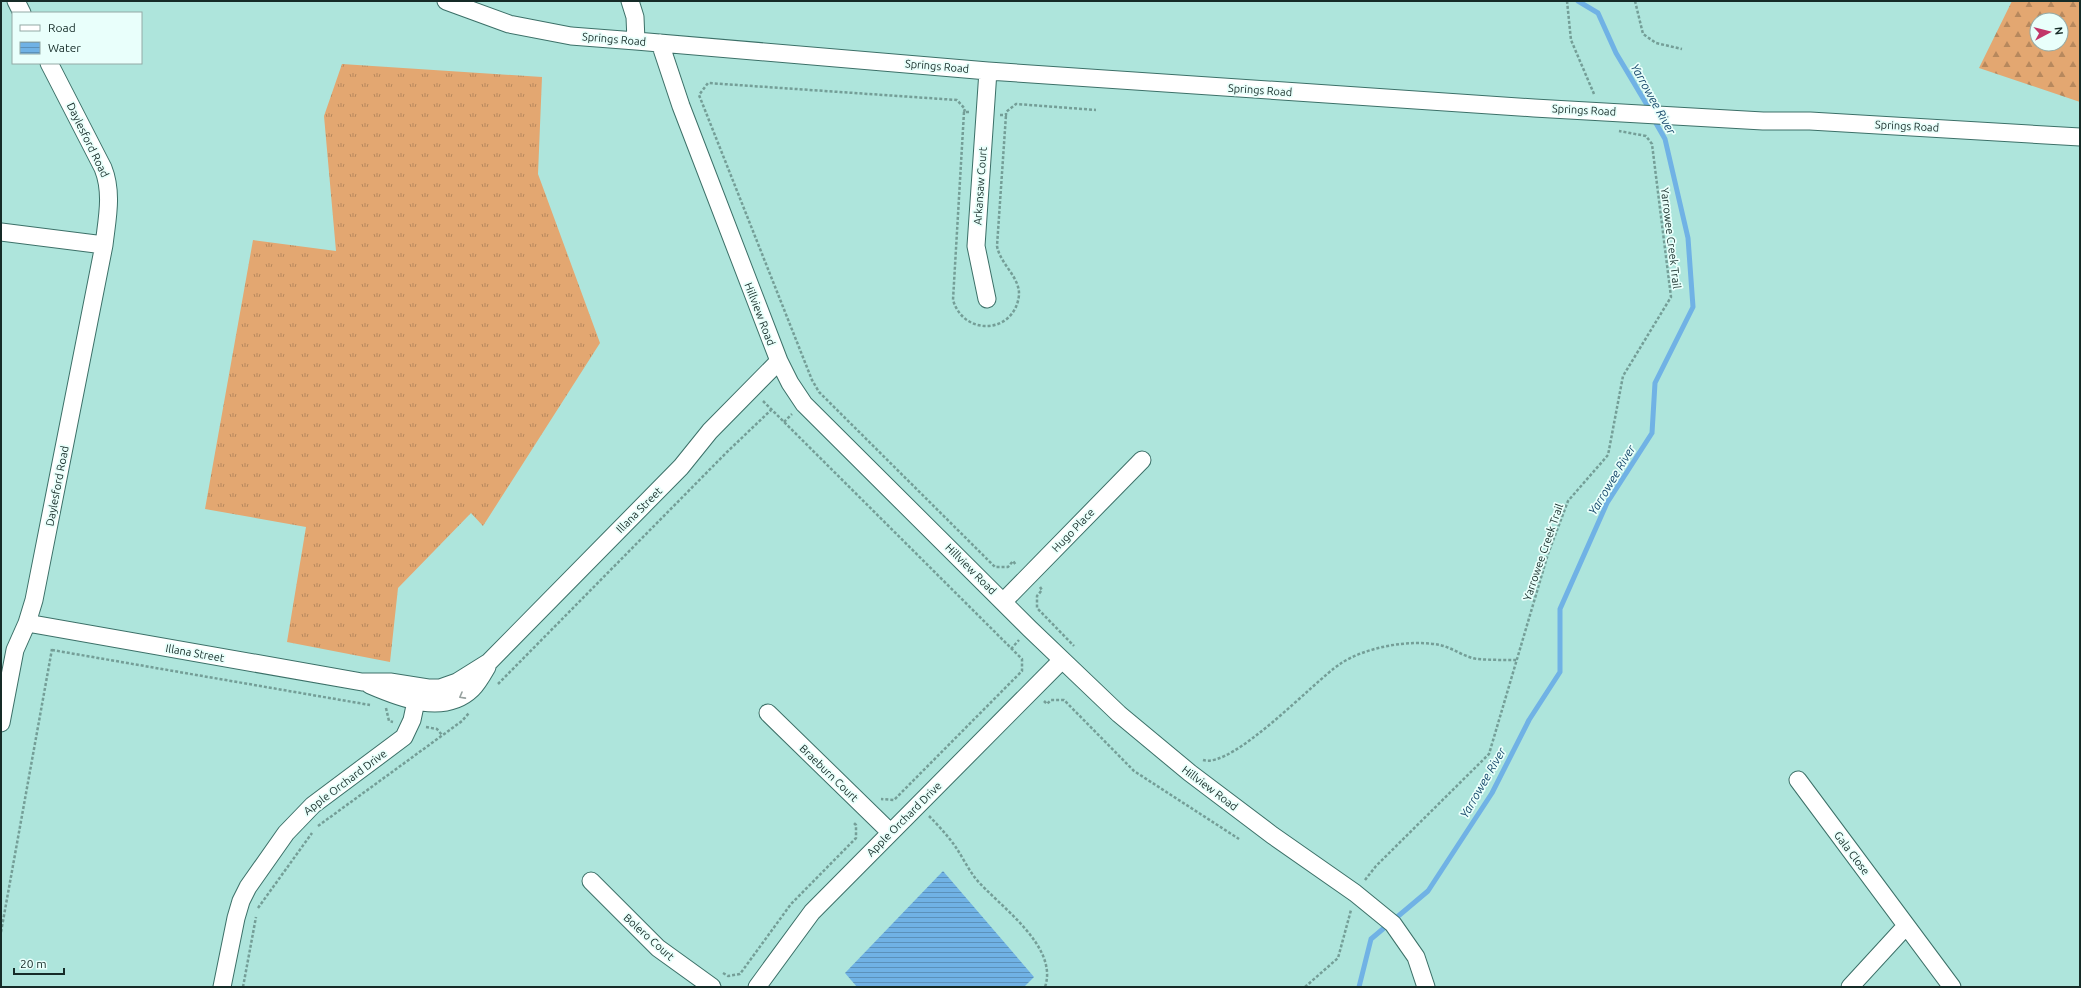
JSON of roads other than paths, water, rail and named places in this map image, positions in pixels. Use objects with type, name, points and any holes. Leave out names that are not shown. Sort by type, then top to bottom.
[{"type":"street","points":[[16,1],[22,12]]},
{"type":"street","name":"Springs Road","points":[[446,1],[509,24],[572,36],[988,71],[1596,111],[1763,121],[1841,122],[2080,137]]},
{"type":"street","points":[[630,1],[635,17],[636,41]]},
{"type":"street","name":"Hillview Road","points":[[660,43],[681,106],[779,361],[796,393],[810,411],[1004,601],[1062,660],[1119,714],[1172,758],[1267,831],[1361,897],[1393,924],[1416,957],[1426,987]]},
{"type":"street","name":"Daylesford Road","points":[[1,724],[14,650],[27,623],[36,593],[104,245],[109,200],[107,176],[50,64]]},
{"type":"street","name":"Arkansaw Court","points":[[987,300],[976,246],[988,71]]},
{"type":"street","points":[[1,232],[104,245]]},
{"type":"street","name":"Illana Street","points":[[27,623],[362,682],[395,683],[440,703],[463,696],[474,688],[495,655],[681,467],[710,431],[779,361]]},
{"type":"street","name":"Hugo Place","points":[[1004,601],[1142,460]]},
{"type":"street","name":"Apple Orchard Drive","points":[[757,987],[812,912],[1062,660]]},
{"type":"street","name":"Apple Orchard Drive","points":[[222,987],[236,918],[241,901],[248,886],[286,833],[313,805],[399,741],[411,725],[417,693]]},
{"type":"street","name":"Braeburn Court","points":[[768,713],[890,832]]},
{"type":"street","name":"Gala Close","points":[[1798,780],[1952,987]]},
{"type":"street","name":"Bolero Court","points":[[591,881],[658,948],[710,985]]},
{"type":"street","points":[[1850,987],[1906,926]]},
{"type":"water","points":[[943,871],[1034,977],[1024,987],[857,987],[845,973]]},
{"type":"waterway","name":"Yarrowee River","points":[[1578,1],[1598,13],[1616,53],[1650,110]]},
{"type":"waterway","name":"Yarrowee River","points":[[1359,987],[1371,939],[1428,891],[1492,793],[1529,720],[1560,672],[1560,609],[1607,503],[1652,433],[1655,383],[1693,307],[1688,238],[1665,139],[1653,118]]}]
